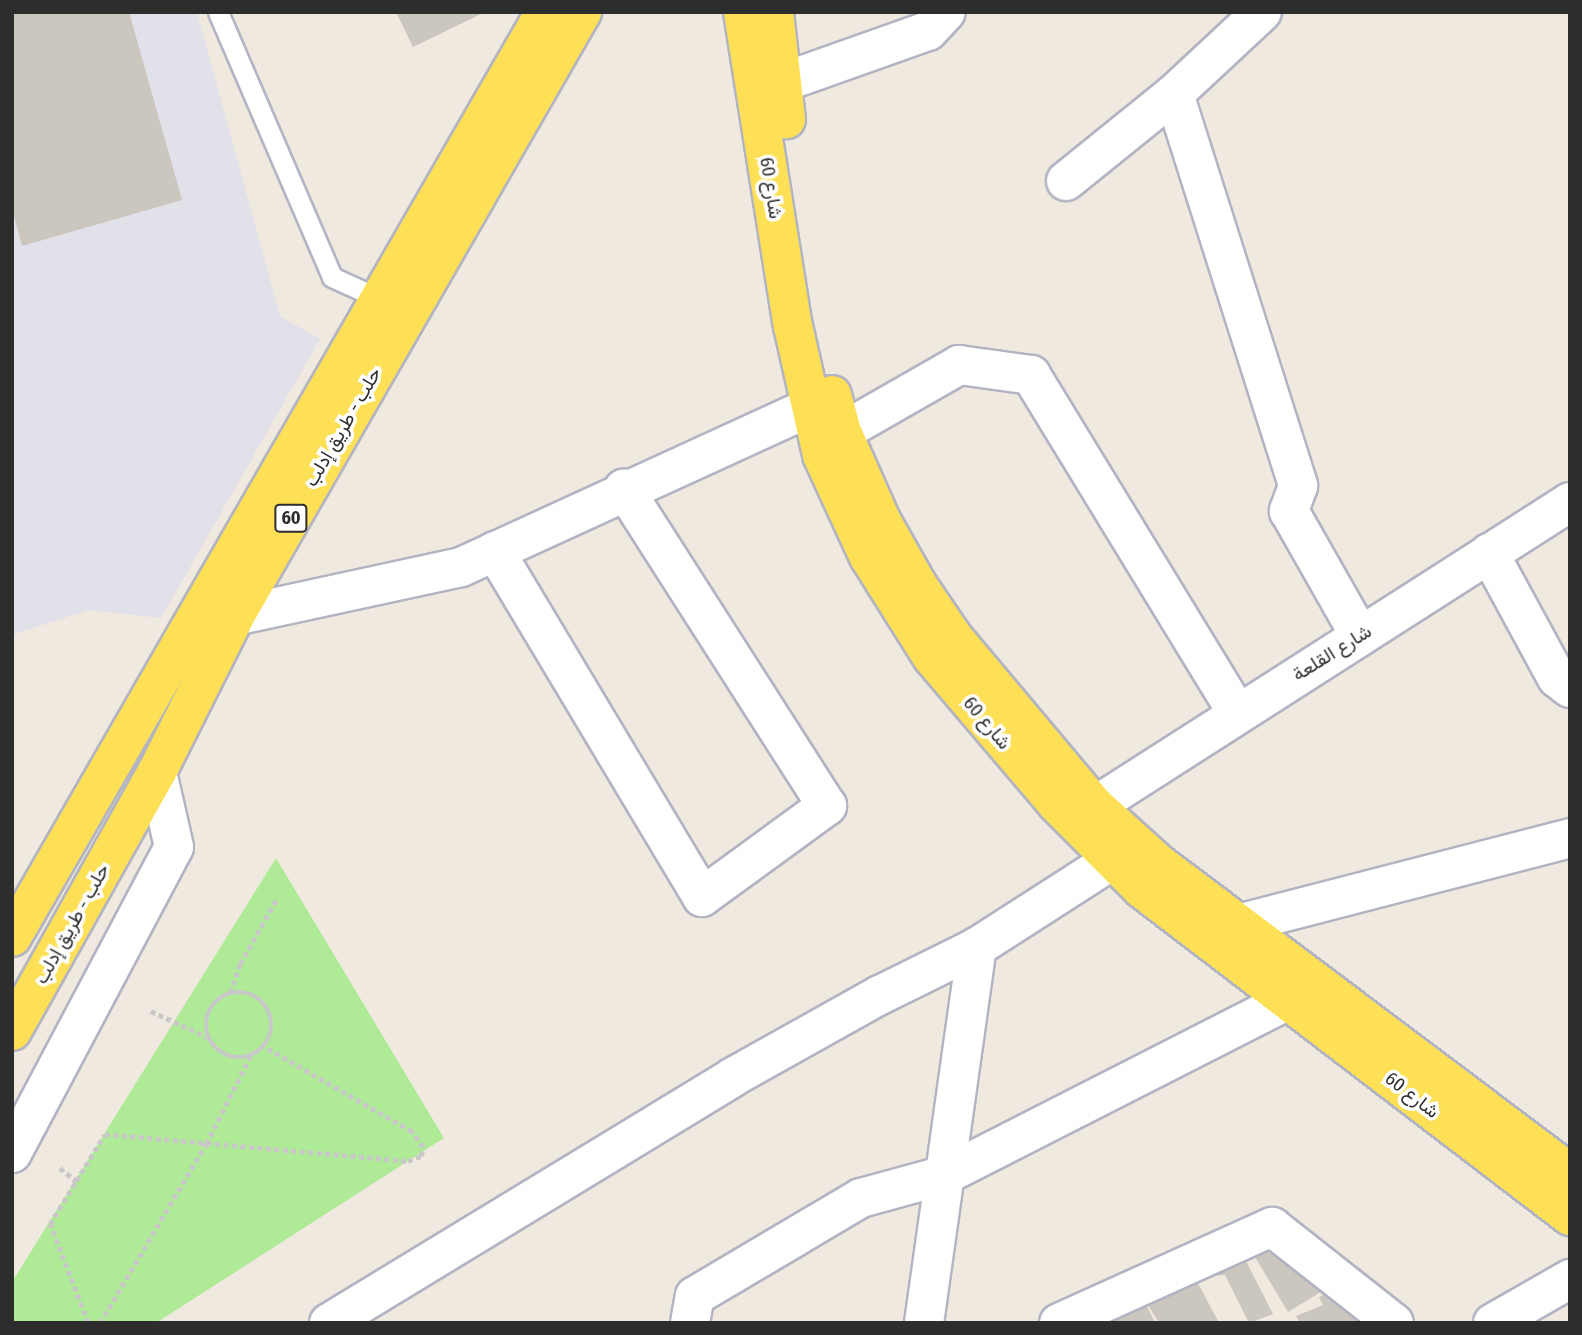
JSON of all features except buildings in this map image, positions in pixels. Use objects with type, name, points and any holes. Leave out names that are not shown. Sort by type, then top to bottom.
[{"type":"main road","name":"حلب - طريق إدلب","points":[[12,937],[545,12]]},
{"type":"main road","name":"حلب - طريق إدلب","points":[[12,1031],[157,772],[235,616],[582,12]]},
{"type":"main road","name":"شارع 60","points":[[743,12],[810,407],[822,455],[869,557],[932,657],[1111,861],[1142,890],[1570,1216]]},
{"type":"main road","name":"شارع 60","points":[[774,12],[780,83],[821,356],[842,432],[881,520],[917,584],[953,636],[1095,806],[1159,864],[1242,923],[1570,1173]]},
{"type":"street","points":[[780,83],[928,31],[946,12]]},
{"type":"street","points":[[1066,181],[1174,94],[1262,12]]},
{"type":"street","points":[[1174,94],[1298,486],[1289,511],[1360,636]]},
{"type":"street","points":[[842,432],[960,365],[1031,375],[1237,713]]},
{"type":"street","points":[[235,616],[461,567],[624,488],[810,407]]},
{"type":"street","points":[[495,551],[702,897],[827,806],[624,488]]},
{"type":"street","name":"شارع القلعة","points":[[1095,806],[1570,502]]},
{"type":"street","points":[[1489,554],[1556,678],[1570,688]]},
{"type":"street","points":[[12,1153],[174,847],[157,772]]},
{"type":"street","points":[[1242,923],[1570,838]]},
{"type":"street","points":[[329,1323],[733,1077],[977,947],[1111,861]]},
{"type":"street","points":[[924,1323],[977,947]]},
{"type":"street","points":[[690,1323],[695,1296],[861,1198],[945,1175],[1289,1000]]},
{"type":"street","points":[[1059,1323],[1272,1227],[1394,1323]]},
{"type":"street","points":[[1493,1323],[1570,1279]]},
{"type":"lane","points":[[218,12],[332,277],[378,298]]},
{"type":"path","points":[[230,993],[240,964],[276,900]]},
{"type":"path","points":[[100,1323],[206,1144],[251,1055],[264,1047],[272,1028],[268,1008],[251,994],[230,993],[220,998],[207,1016],[208,1037]]},
{"type":"path","points":[[151,1011],[208,1037],[223,1054],[251,1055]]},
{"type":"path","points":[[88,1323],[50,1224],[105,1134],[408,1161],[421,1156],[423,1147],[412,1132],[264,1047]]},
{"type":"path","points":[[60,1168],[76,1182]]},
{"type":"shaded area","points":[[12,12],[197,12],[280,316],[320,339],[161,618],[88,610],[12,635]]},
{"type":"green space","points":[[276,858],[444,1138],[156,1323],[12,1323],[12,1282]]}]
